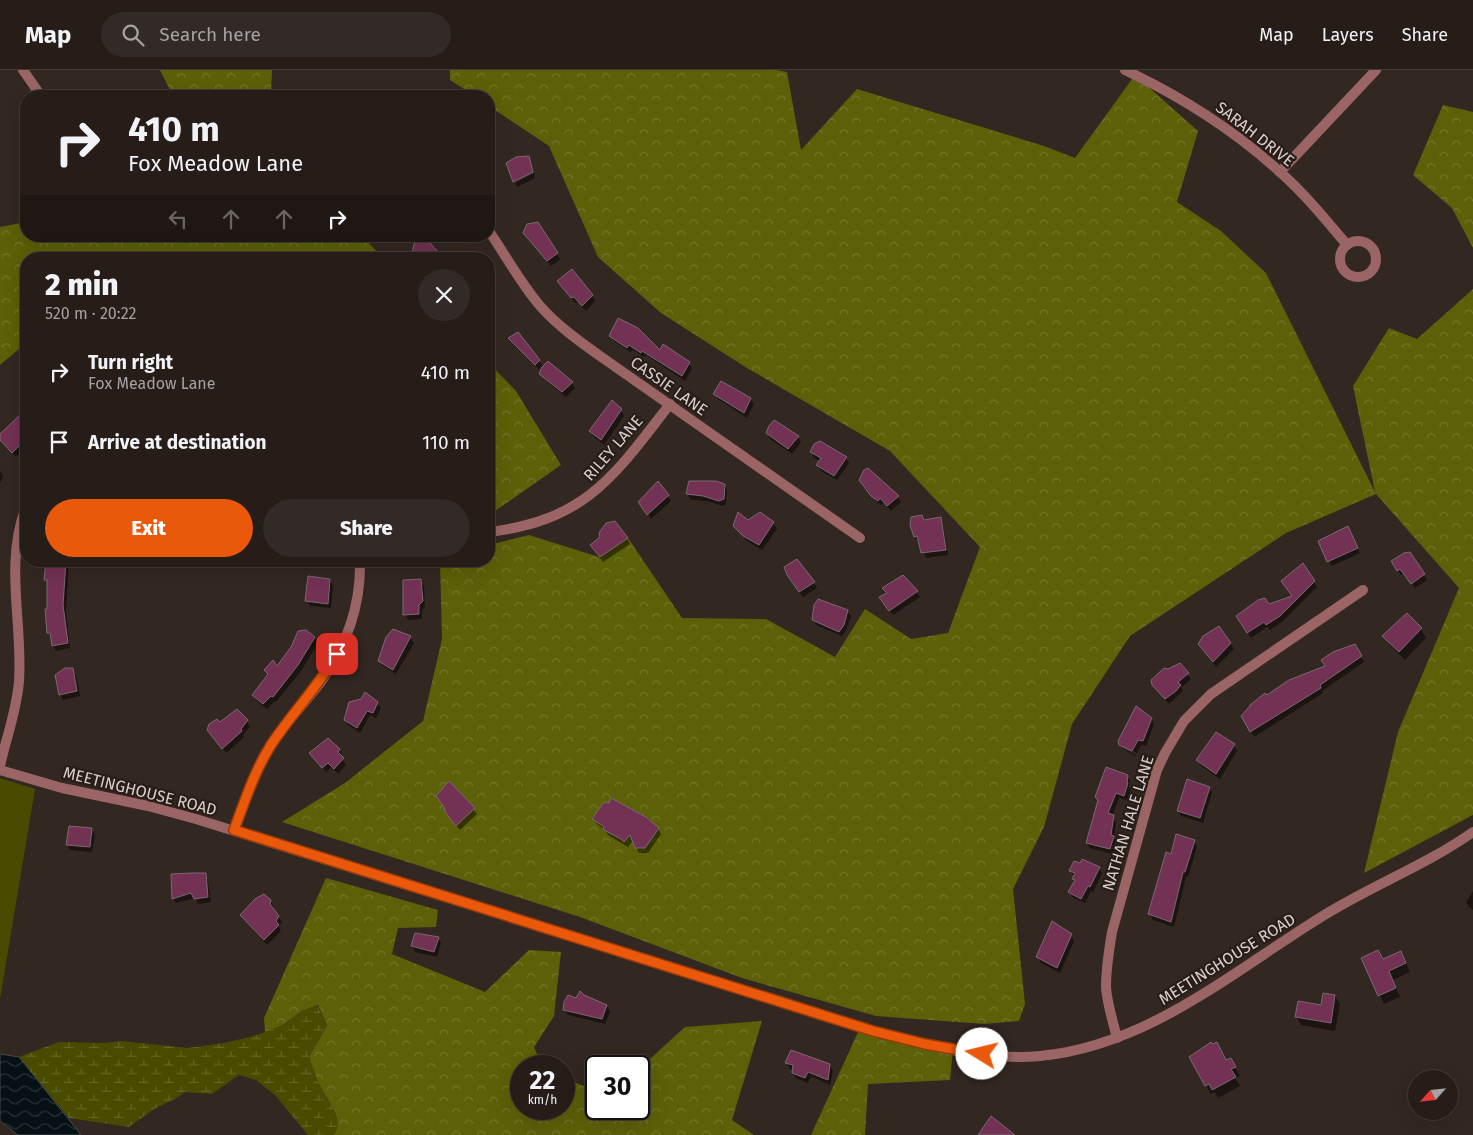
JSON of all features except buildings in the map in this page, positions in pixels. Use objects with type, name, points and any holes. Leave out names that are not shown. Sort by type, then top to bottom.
[{"type":"street","points":[[23,70],[36,90]]},
{"type":"street","name":"SARAH DRIVE","points":[[1126,70],[1161,87],[1240,138],[1280,172],[1315,207],[1347,245]]},
{"type":"street","points":[[1280,172],[1376,70]]},
{"type":"street","name":"CASSIE LANE","points":[[495,240],[523,283],[559,325],[600,356],[860,538]]},
{"type":"street","name":"RILEY LANE","points":[[495,531],[540,521],[555,516],[582,502],[616,472],[670,404]]},
{"type":"street","points":[[0,768],[19,682],[20,651],[15,575],[20,525]]},
{"type":"street","points":[[234,830],[261,762],[281,730],[320,682],[343,644],[358,598],[360,567]]},
{"type":"street","name":"NATHAN HALE LANE","points":[[1117,1038],[1106,988],[1112,932],[1157,770],[1165,754],[1184,721],[1211,694],[1363,590]]},
{"type":"street","name":"MEETINGHOUSE ROAD","points":[[0,768],[62,788],[148,806],[234,830],[897,1038],[982,1054],[1025,1056],[1040,1056],[1069,1051],[1117,1038],[1161,1018],[1200,996],[1320,918],[1425,862],[1473,832]]},
{"type":"green space","points":[[160,70],[272,70],[271,90],[170,90]]},
{"type":"green space","points":[[450,70],[776,70],[787,72],[801,150],[857,89],[1044,146],[1075,158],[1135,75],[1198,131],[1177,202],[1221,231],[1266,273],[1375,492],[1353,386],[1389,328],[1417,339],[1473,289],[1473,815],[1364,873],[1398,732],[1459,588],[1376,494],[1286,533],[1130,636],[1072,724],[1044,827],[1013,889],[1025,1004],[1019,1021],[984,1024],[876,1016],[742,978],[580,917],[282,822],[345,783],[423,721],[442,639],[440,567],[495,567],[495,544],[529,535],[599,557],[628,538],[682,618],[766,619],[835,657],[865,609],[911,639],[948,633],[980,547],[890,451],[747,368],[661,313],[598,257],[549,146],[495,110],[495,90],[466,90],[450,80]]},
{"type":"green space","points":[[1443,105],[1473,112],[1473,248],[1452,208],[1413,175]]},
{"type":"green space","points":[[20,223],[20,242],[368,242],[377,252],[20,252],[20,348],[0,365],[0,227]]},
{"type":"green space","points":[[495,369],[516,391],[561,465],[495,511]]},
{"type":"green space","points":[[0,778],[35,789],[0,999]]},
{"type":"green space","points":[[326,878],[438,910],[436,927],[398,928],[392,954],[485,992],[529,950],[561,952],[554,1016],[534,1047],[537,1055],[510,1055],[510,1120],[575,1120],[575,1082],[585,1087],[585,1120],[650,1120],[650,1059],[685,1027],[762,1021],[732,1120],[754,1135],[334,1135],[337,1128],[336,1115],[319,1084],[309,1057],[327,1025],[318,1005],[302,1011],[281,1026],[265,1032],[264,1018]]},
{"type":"green space","points":[[317,1005],[327,1025],[309,1057],[319,1084],[336,1115],[337,1128],[334,1135],[308,1135],[275,1095],[256,1080],[239,1075],[212,1094],[185,1092],[154,1109],[129,1127],[69,1118],[19,1057],[59,1042],[106,1043],[121,1041],[188,1048],[224,1043],[254,1036],[281,1026],[302,1011]]},
{"type":"green space","points":[[860,1028],[953,1049],[950,1080],[868,1084],[865,1135],[811,1135]]},
{"type":"water","points":[[0,1054],[19,1057],[81,1135],[18,1135],[0,1121]]},
{"type":"route","points":[[337,654],[320,682],[281,730],[261,762],[234,830],[873,1031],[925,1044],[982,1054]]}]
